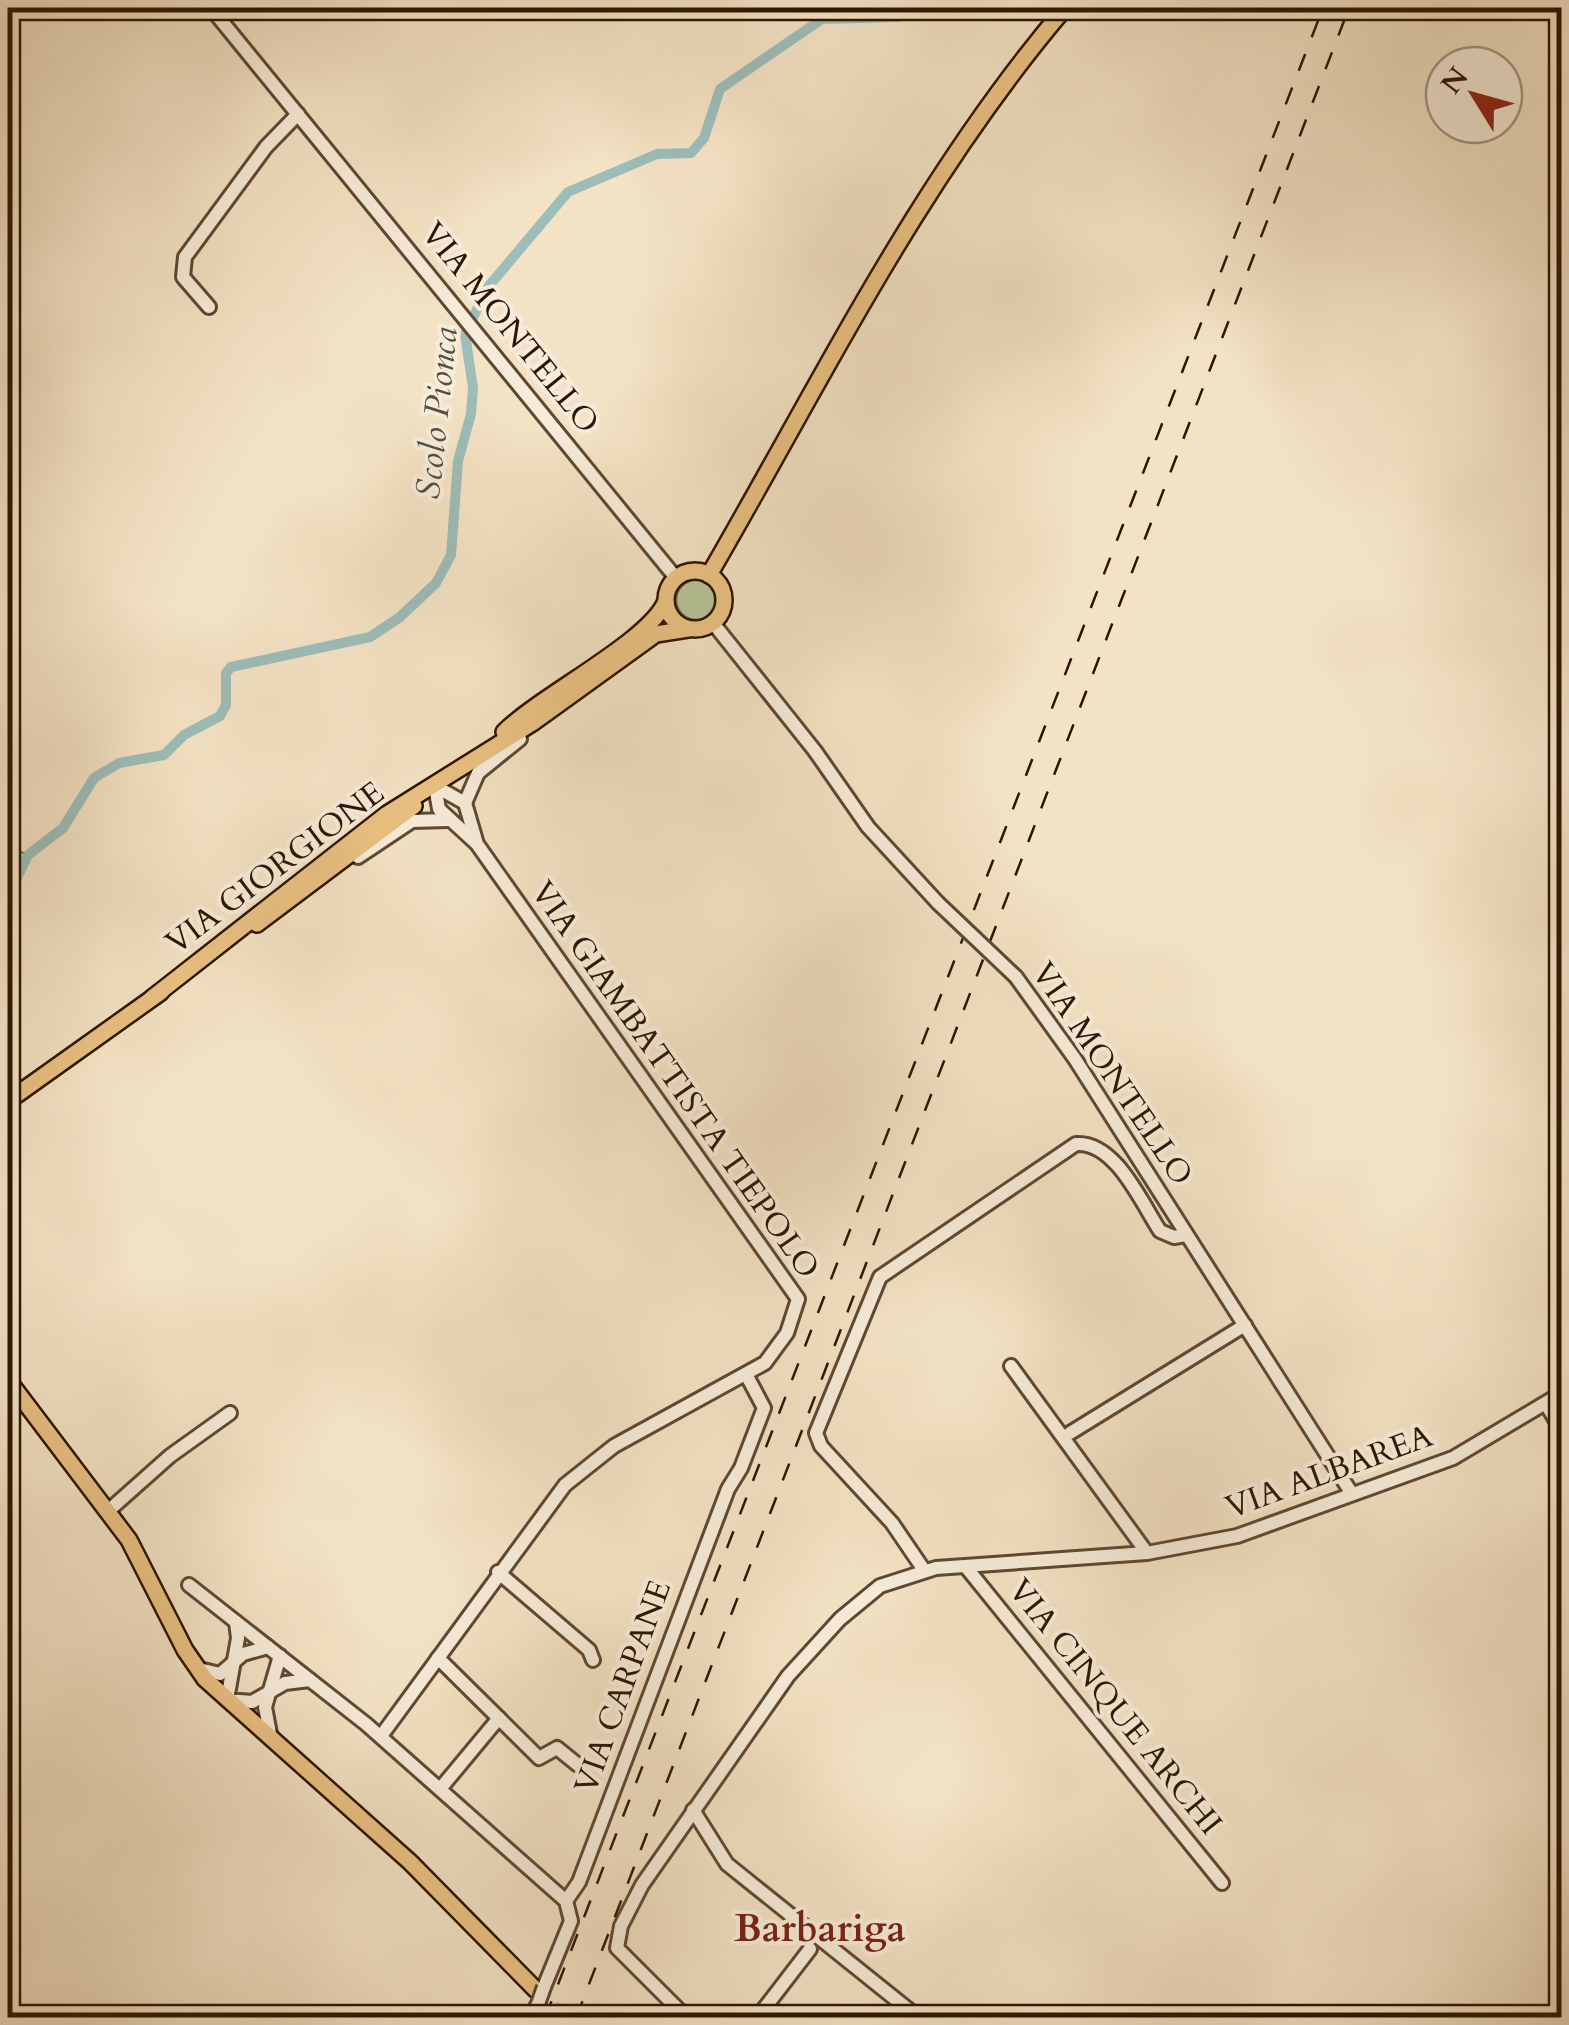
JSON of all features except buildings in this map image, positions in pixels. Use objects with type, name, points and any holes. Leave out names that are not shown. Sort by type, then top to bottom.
[{"type":"main road","points":[[709,575],[937,180],[1001,87],[1065,8]]},
{"type":"main road","points":[[692,572],[709,575],[718,584],[724,601],[713,622],[688,628],[670,616],[666,601],[676,578],[692,572]]},
{"type":"main road","name":"VIA GIORGIONE","points":[[490,746],[524,712],[650,626],[666,601]]},
{"type":"main road","name":"VIA GIORGIONE","points":[[152,998],[355,837],[490,746],[534,722],[656,634],[688,628]]},
{"type":"main road","name":"VIA GIORGIONE","points":[[8,1101],[393,826],[435,786]]},
{"type":"main road","points":[[8,1380],[129,1540],[198,1669],[226,1700],[410,1862],[540,1993]]},
{"type":"street","name":"VIA MONTELLO","points":[[210,8],[676,578]]},
{"type":"street","points":[[210,308],[182,277],[185,257],[266,148],[298,114]]},
{"type":"street","name":"VIA MONTELLO","points":[[713,622],[868,827],[938,903],[1016,977],[1069,1050],[1352,1494]]},
{"type":"street","points":[[435,786],[465,803],[478,773],[534,722]]},
{"type":"street","name":"VIA GIAMBATTISTA TIEPOLO","points":[[380,1736],[550,1501],[579,1472],[614,1446],[747,1376],[778,1349],[798,1299],[477,844],[439,809],[435,786]]},
{"type":"street","name":"VIA GIAMBATTISTA TIEPOLO","points":[[465,803],[477,844]]},
{"type":"street","name":"VIA GIORGIONE","points":[[260,922],[292,906],[412,820],[448,820]]},
{"type":"street","points":[[924,1570],[892,1523],[821,1446],[816,1433],[880,1277],[1076,1144],[1088,1143],[1106,1153],[1160,1231],[1174,1237],[1186,1234]]},
{"type":"street","points":[[1070,1433],[1246,1326]]},
{"type":"street","points":[[1011,1366],[1147,1553]]},
{"type":"street","name":"VIA CARPANE","points":[[530,2018],[571,1921],[566,1900],[579,1882],[720,1507],[764,1408],[747,1376]]},
{"type":"street","name":"VIA ALBAREA","points":[[687,2018],[617,1948],[621,1926],[642,1886],[788,1676],[840,1619],[880,1586],[924,1570],[1147,1553],[1237,1536],[1453,1458],[1562,1393]]},
{"type":"street","points":[[1546,1404],[1562,1431]]},
{"type":"street","points":[[108,1512],[170,1456],[230,1413]]},
{"type":"street","name":"VIA CINQUE ARCHI","points":[[966,1567],[1222,1883]]},
{"type":"street","points":[[498,1572],[589,1650],[593,1660]]},
{"type":"street","points":[[189,1585],[380,1736],[566,1900]]},
{"type":"street","points":[[236,1622],[238,1638],[226,1700],[252,1702],[298,1680],[313,1681]]},
{"type":"street","points":[[198,1669],[220,1674],[243,1654],[274,1651]]},
{"type":"street","points":[[271,1739],[265,1719],[274,1651]]},
{"type":"street","points":[[438,1658],[541,1759],[558,1748],[578,1766]]},
{"type":"street","points":[[440,1788],[499,1718]]},
{"type":"street","points":[[693,1810],[727,1864],[919,2018]]},
{"type":"street","points":[[758,2018],[810,1949]]},
{"type":"green space","points":[[696,580],[710,586],[716,600],[710,614],[696,620],[682,614],[676,600],[682,586]]},
{"type":"waterway","name":"Scolo Pionca","points":[[8,896],[28,855],[63,828],[94,778],[119,763],[164,755],[184,735],[220,716],[226,705],[226,673],[231,667],[370,637],[400,617],[436,583],[451,555],[458,461],[471,414],[473,388],[465,334],[488,287],[568,192],[657,154],[691,153],[704,138],[720,89],[822,19],[899,17],[920,8]]},
{"type":"waterway","points":[[8,847],[28,855]]},
{"type":"tunnel","points":[[536,1990],[563,2018]]},
{"type":"railway","points":[[545,2018],[1323,8]]},
{"type":"railway","points":[[576,2018],[1349,8]]},
{"type":"district","name":"Barbariga","points":[[820,1929]]}]
